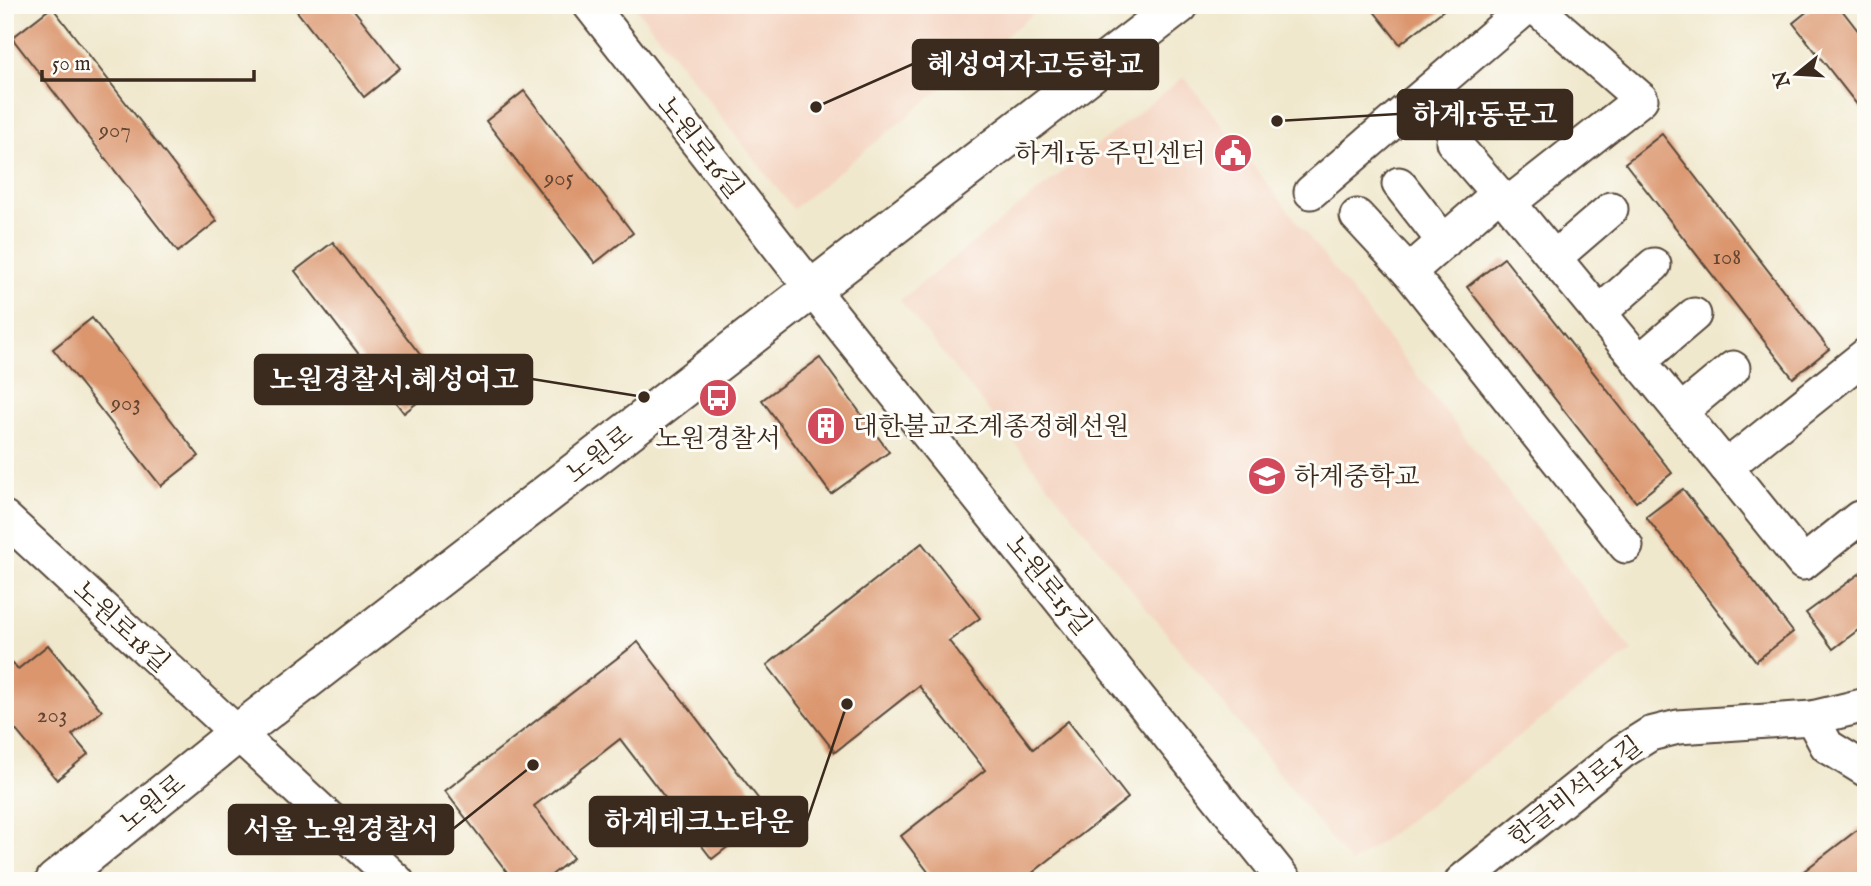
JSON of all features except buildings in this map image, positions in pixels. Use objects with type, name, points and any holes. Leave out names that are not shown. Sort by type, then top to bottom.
[{"type":"main road","name":"노원로","points":[[55,881],[238,733],[1179,5]]},
{"type":"street","name":"노원로16길","points":[[590,5],[812,289]]},
{"type":"street","points":[[1311,192],[1531,5],[1641,99],[1444,242],[1409,272]]},
{"type":"street","points":[[1453,142],[1554,258],[1680,412],[1736,459],[1803,562],[1859,518]]},
{"type":"street","points":[[1399,184],[1444,242]]},
{"type":"street","points":[[1554,258],[1611,209]]},
{"type":"street","points":[[1357,216],[1409,272],[1626,546]]},
{"type":"street","points":[[1599,313],[1654,265]]},
{"type":"street","name":"노원로15길","points":[[812,289],[1285,881]]},
{"type":"street","points":[[1639,362],[1694,314]]},
{"type":"street","points":[[1736,459],[1866,355]]},
{"type":"street","points":[[1680,412],[1733,368]]},
{"type":"street","name":"노원로18길","points":[[5,518],[397,881]]},
{"type":"street","name":"한글비석로1길","points":[[1462,881],[1623,751],[1650,734],[1678,727],[1812,718],[1866,705]]},
{"type":"street","points":[[1812,718],[1827,746],[1866,770]]},
{"type":"shaded area","points":[[634,5],[1044,5],[793,209]]},
{"type":"shaded area","name":"하계중학교","points":[[1184,77],[1632,651],[1351,864],[900,300]]},
{"type":"place","name":"혜성여자고등학교","points":[[816,107]]},
{"type":"place","name":"하계1동문고","points":[[1277,121]]},
{"type":"place","name":"하계1동 주민센터","points":[[1233,153]]},
{"type":"place","name":"노원경찰서.혜성여고","points":[[644,397]]},
{"type":"place","name":"노원경찰서","points":[[718,398]]},
{"type":"place","name":"대한불교조계종정혜선원","points":[[826,426]]},
{"type":"place","name":"하계중학교","points":[[1267,476]]},
{"type":"place","name":"하계테크노타운","points":[[847,704]]},
{"type":"place","name":"서울 노원경찰서","points":[[533,765]]}]
